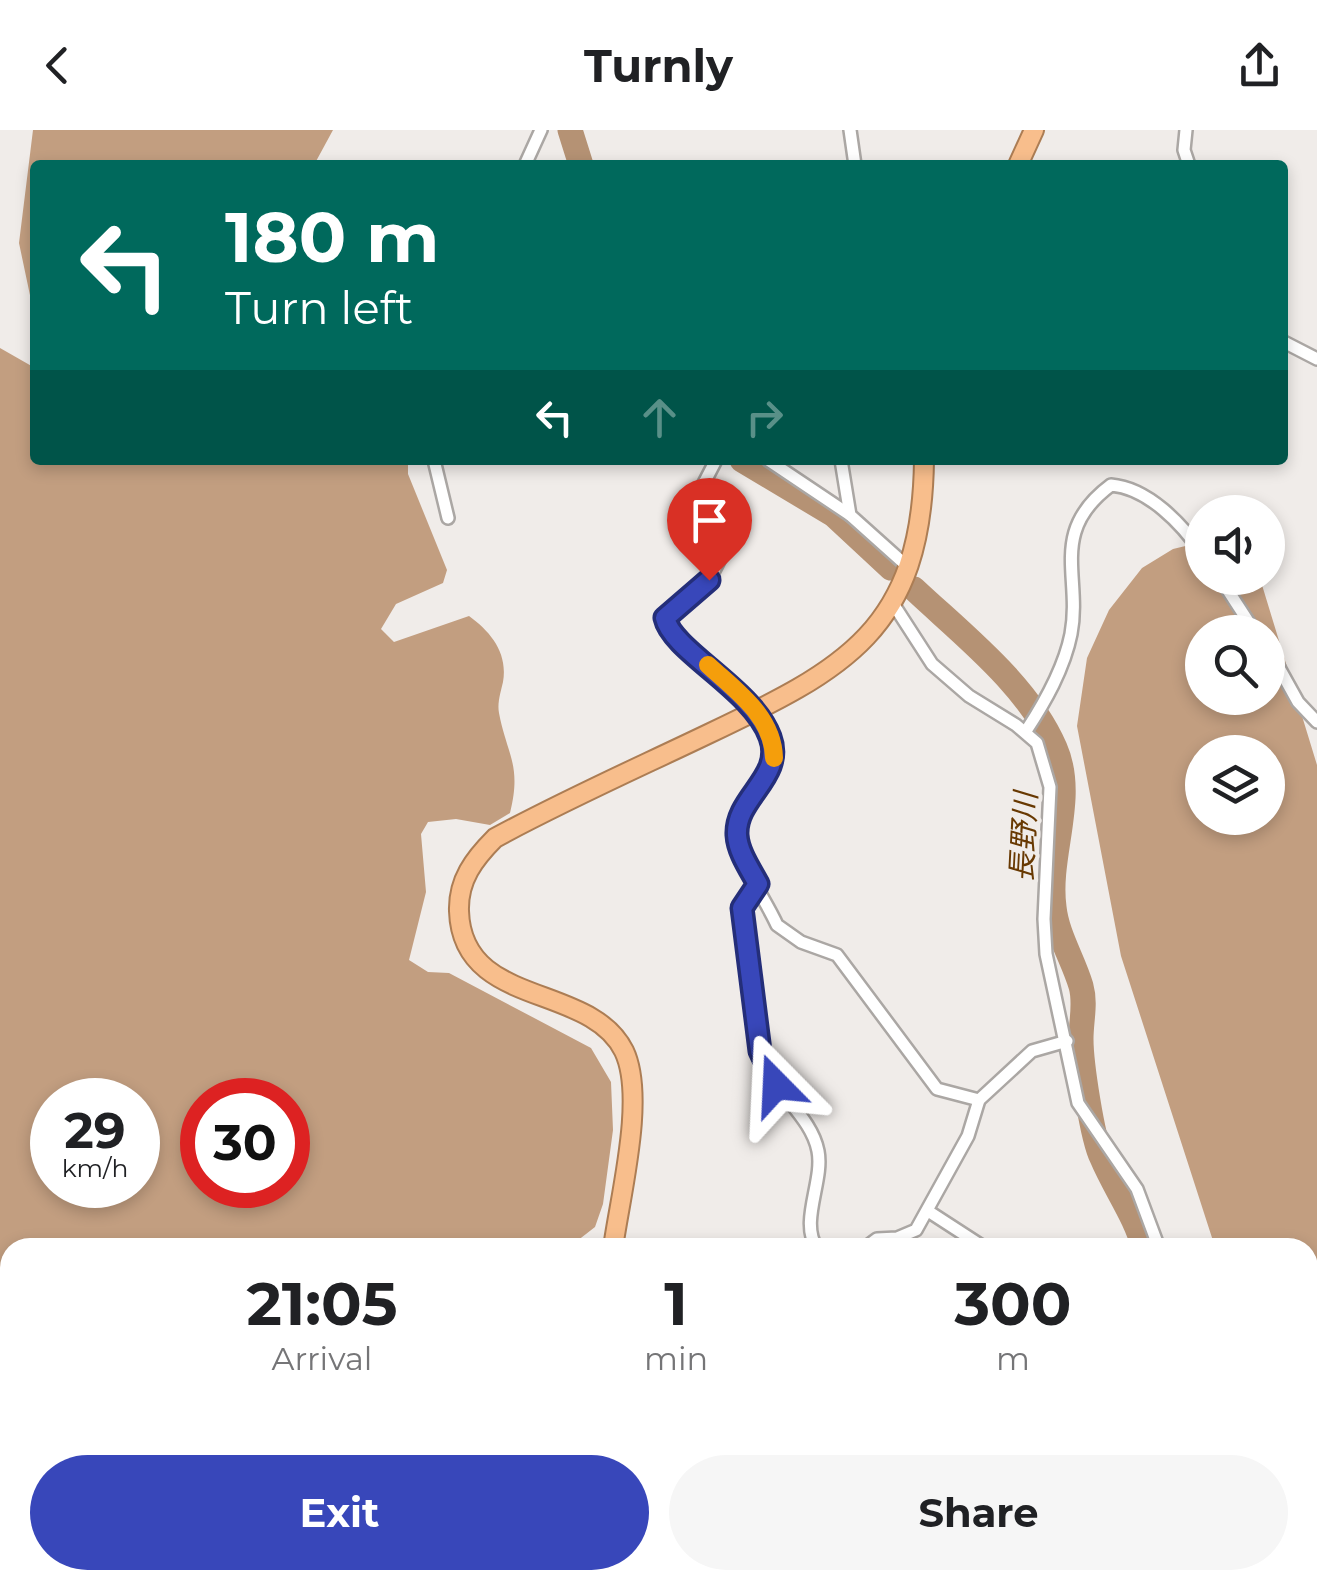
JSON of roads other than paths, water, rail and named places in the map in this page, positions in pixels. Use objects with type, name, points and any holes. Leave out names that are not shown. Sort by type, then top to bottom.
[{"type":"highway","points":[[1020,160],[1034,130]]},
{"type":"highway","points":[[615,1238],[631,1116],[632,1074],[623,1048],[606,1028],[582,1014],[525,991],[483,967],[459,924],[463,880],[476,856],[494,838],[758,710],[831,670],[866,637],[892,602],[908,567],[922,510],[924,465]]},
{"type":"street","points":[[527,160],[541,130]]},
{"type":"street","points":[[850,130],[853,160]]},
{"type":"street","points":[[1186,130],[1187,160]]},
{"type":"street","points":[[1288,344],[1317,359]]},
{"type":"street","points":[[435,465],[448,518]]},
{"type":"street","points":[[713,465],[702,487],[723,540],[718,568],[665,618],[676,636],[758,710],[774,748],[774,761],[739,818],[740,849],[786,935],[837,955],[938,1089],[979,1100]]},
{"type":"street","points":[[775,465],[850,515],[908,567]]},
{"type":"street","points":[[842,465],[850,515]]},
{"type":"street","points":[[1026,732],[1060,671],[1071,632],[1070,550],[1084,517],[1103,491],[1111,485],[1127,486],[1164,511],[1185,534]]},
{"type":"street","points":[[892,602],[932,664],[969,696],[1038,744],[1050,787],[1045,936],[1078,1102],[1136,1188],[1156,1238]]},
{"type":"street","points":[[1285,679],[1298,702],[1317,722]]},
{"type":"street","points":[[758,884],[742,908],[760,1051],[776,1085],[816,1140],[818,1180],[810,1232],[813,1238]]},
{"type":"street","points":[[897,1238],[916,1230],[928,1210],[968,1136],[979,1100],[1032,1051],[1067,1042]]},
{"type":"street","points":[[928,1210],[970,1238]]},
{"type":"waterway","name":"長野川","points":[[570,130],[579,160]]},
{"type":"waterway","name":"長野川","points":[[750,465],[834,515],[891,568]]},
{"type":"waterway","name":"長野川","points":[[914,589],[1011,682],[1055,748],[1061,767],[1063,807],[1054,867],[1054,907],[1082,993],[1081,1050],[1098,1148],[1140,1238]]}]
